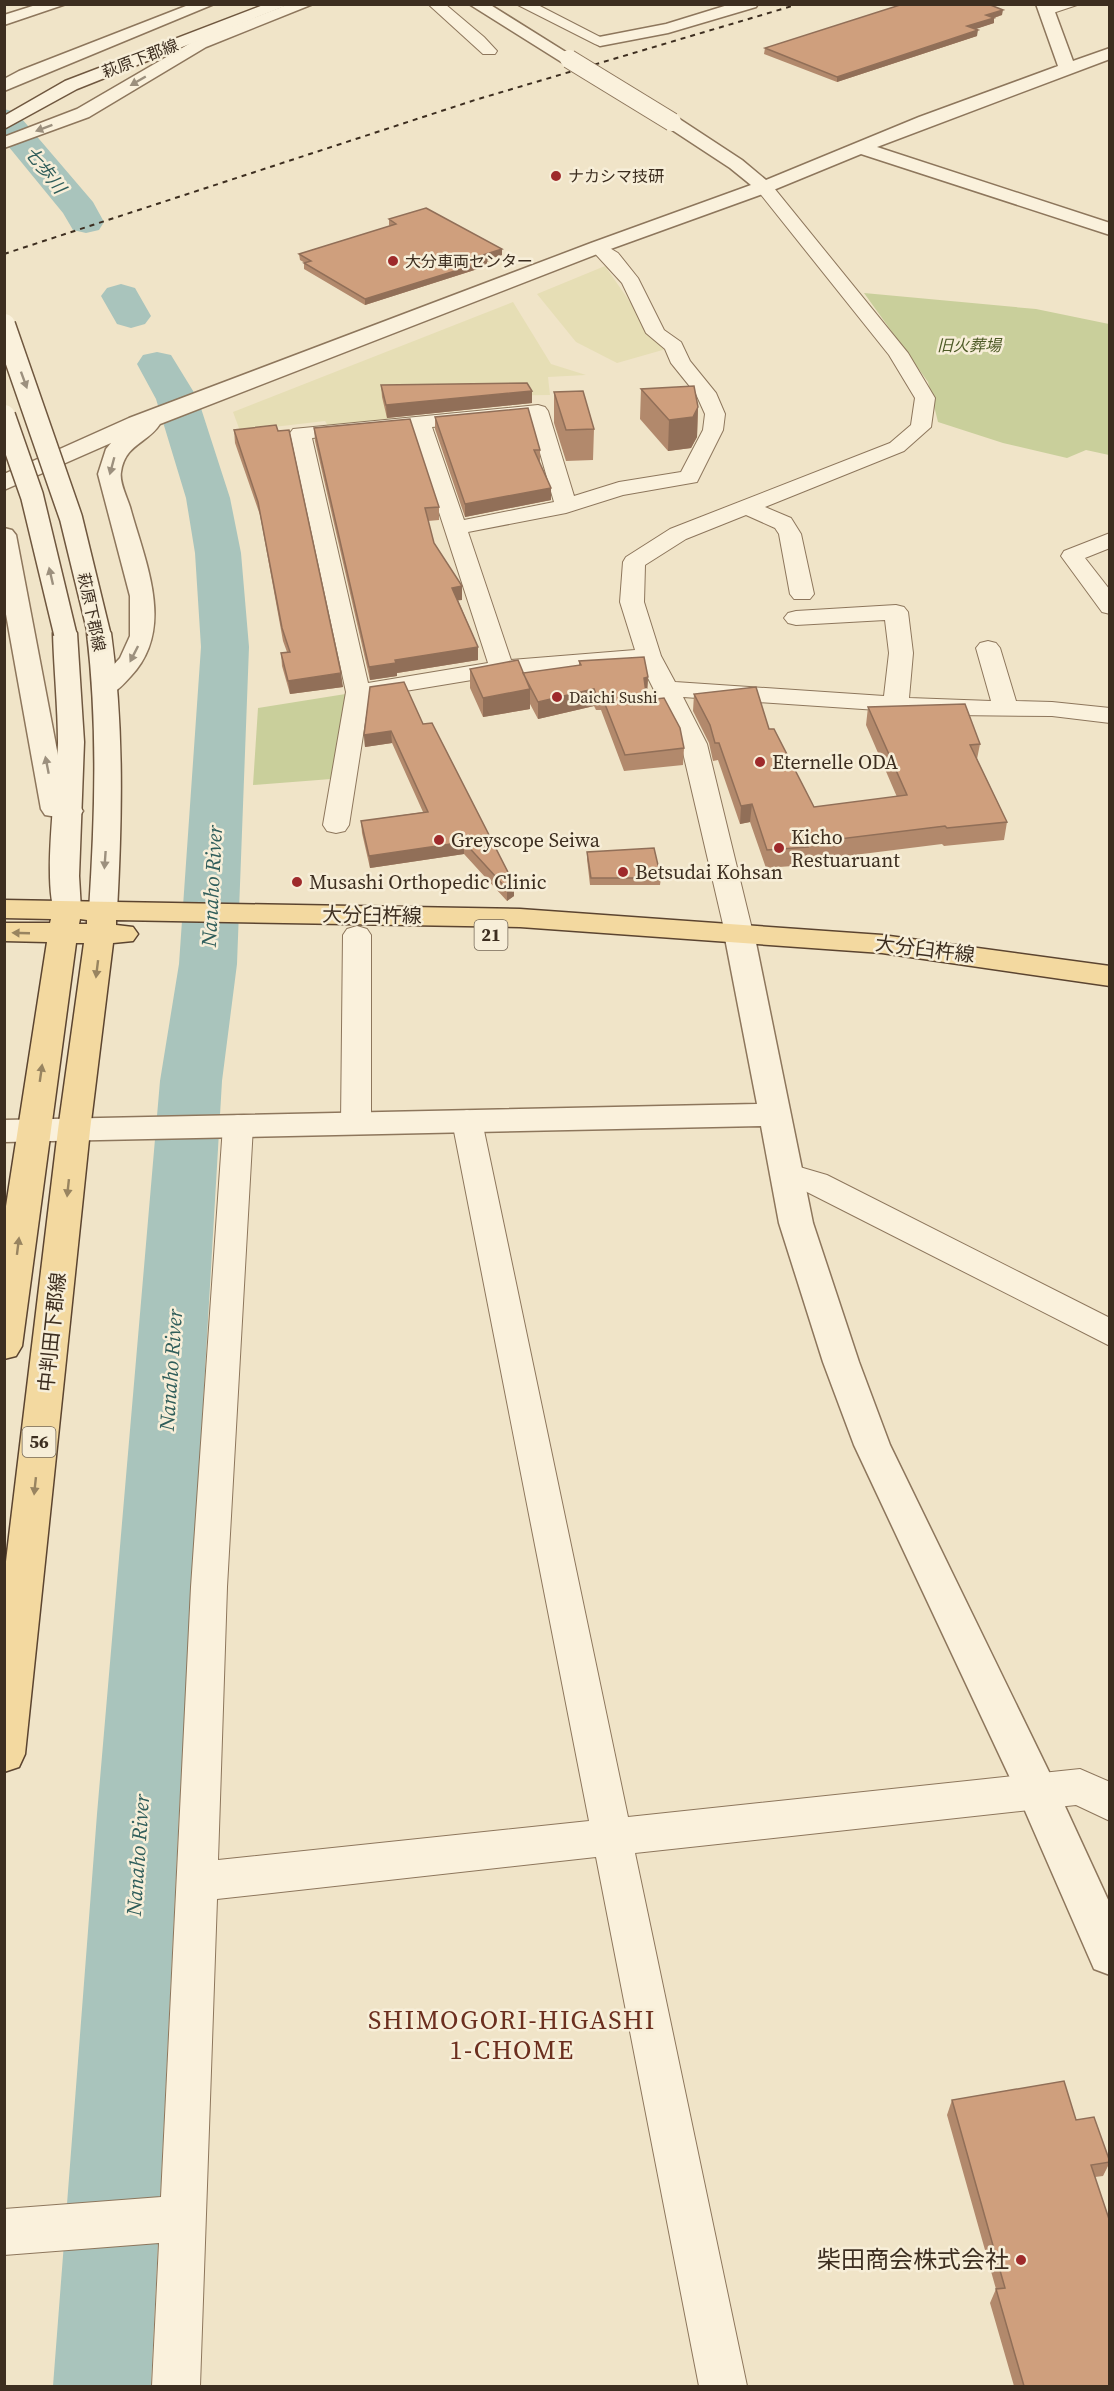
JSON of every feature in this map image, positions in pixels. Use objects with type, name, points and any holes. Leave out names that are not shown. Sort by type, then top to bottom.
[{"type":"main road","name":"大分臼杵線","points":[[4,909],[64,922]]},
{"type":"main road","name":"大分臼杵線","points":[[4,932],[64,922],[243,924],[520,918],[882,944],[1110,976]]},
{"type":"main road","points":[[4,1346],[19,1131],[64,922]]},
{"type":"main road","name":"中判田下郡線","points":[[4,1754],[75,1130],[102,922]]},
{"type":"main road","name":"大分臼杵線","points":[[243,924],[357,935],[739,933]]},
{"type":"street","points":[[4,20],[58,4]]},
{"type":"street","points":[[4,86],[25,75],[206,4]]},
{"type":"street","name":"萩原下郡線","points":[[4,107],[46,82],[250,4]]},
{"type":"street","name":"萩原下郡線","points":[[4,124],[71,85],[282,4]]},
{"type":"street","points":[[4,143],[83,113],[201,44],[305,4]]},
{"type":"street","points":[[435,4],[489,51]]},
{"type":"street","points":[[477,4],[672,122],[736,164],[764,187],[898,353],[925,399],[921,427],[897,447],[678,534],[634,562],[632,602],[649,656],[694,744],[739,933],[802,1245],[841,1362],[872,1444],[1037,1791],[1110,1954]]},
{"type":"street","points":[[524,4],[600,41],[668,28],[750,4]]},
{"type":"street","points":[[545,14],[566,4]]},
{"type":"street","points":[[1066,67],[1046,7],[1073,4]]},
{"type":"street","points":[[4,483],[142,421],[145,422],[598,247],[764,187],[1066,67],[1110,53]]},
{"type":"street","points":[[861,148],[1110,230]]},
{"type":"street","points":[[456,528],[566,506],[619,489],[689,477],[713,430],[715,414],[706,393],[681,363],[674,346],[656,333],[631,282],[611,257],[598,247]]},
{"type":"street","name":"萩原下郡線","points":[[4,325],[71,518],[99,633],[106,687],[109,808],[102,922]]},
{"type":"street","points":[[336,825],[358,692],[300,433],[538,411],[566,506]]},
{"type":"street","name":"萩原下郡線","points":[[4,416],[19,450],[65,633],[71,742],[64,922]]},
{"type":"street","points":[[106,687],[131,662],[142,636],[142,596],[109,474],[117,449],[149,424],[145,422]]},
{"type":"street","points":[[420,422],[502,668]]},
{"type":"street","points":[[746,507],[783,523],[790,534],[802,594]]},
{"type":"street","points":[[4,535],[55,809],[69,811]]},
{"type":"street","points":[[1110,540],[1072,556],[1110,607]]},
{"type":"street","points":[[796,618],[896,612],[901,653],[896,703]]},
{"type":"street","points":[[988,648],[1006,709]]},
{"type":"street","points":[[358,692],[502,668],[649,656]]},
{"type":"street","points":[[666,688],[1006,709],[1052,709],[1110,716]]},
{"type":"street","points":[[356,1123],[357,935]]},
{"type":"street","points":[[19,1131],[775,1115]]},
{"type":"street","points":[[467,1121],[723,2386]]},
{"type":"street","points":[[176,2386],[171,2219],[195,1882],[233,1127]]},
{"type":"street","points":[[786,1174],[816,1183],[1110,1333]]},
{"type":"street","points":[[195,1882],[1037,1791],[1080,1788],[1110,1803]]},
{"type":"street","points":[[19,2231],[171,2219]]},
{"type":"shaded area","points":[[605,266],[666,349],[617,363],[576,342],[537,294]]},
{"type":"shaded area","points":[[513,302],[551,364],[586,375],[548,377],[550,395],[383,397],[391,420],[328,426],[325,421],[240,431],[233,412]]},
{"type":"green space","name":"旧火葬場","points":[[864,293],[1036,309],[1109,324],[1109,455],[1086,450],[1067,458],[1003,443],[938,422],[928,382]]},
{"type":"green space","points":[[358,692],[344,778],[253,785],[258,708]]},
{"type":"building","points":[[903,4],[988,4],[1003,10],[986,15],[994,18],[967,26],[978,30],[837,77],[765,48]]},
{"type":"building","name":"大分車両センター","points":[[426,208],[502,249],[480,256],[487,261],[365,299],[304,263],[311,261],[299,254],[396,224],[389,219]]},
{"type":"building","points":[[527,383],[532,391],[386,405],[381,385]]},
{"type":"building","points":[[694,386],[698,407],[693,417],[669,420],[641,389]]},
{"type":"building","points":[[583,391],[594,429],[566,430],[554,392]]},
{"type":"building","points":[[528,408],[540,450],[534,450],[551,488],[465,504],[435,417]]},
{"type":"building","points":[[410,419],[439,507],[425,508],[434,543],[462,586],[452,588],[478,647],[395,660],[396,663],[369,667],[314,428]]},
{"type":"building","points":[[276,425],[278,431],[289,430],[341,673],[288,681],[281,653],[290,652],[282,628],[258,502],[234,430]]},
{"type":"building","points":[[644,657],[648,677],[644,678],[647,700],[664,698],[680,728],[684,748],[625,755],[601,694],[596,694],[594,689],[538,702],[523,673],[581,665],[579,661]]},
{"type":"building","points":[[518,660],[530,689],[483,698],[470,669]]},
{"type":"building","points":[[404,682],[423,724],[432,723],[514,884],[507,889],[464,842],[369,856],[361,821],[428,812],[391,731],[364,735],[370,687]]},
{"type":"building","points":[[756,687],[769,729],[774,729],[814,807],[907,795],[868,707],[965,704],[980,744],[970,745],[1007,822],[947,828],[945,826],[806,843],[808,847],[767,850],[752,804],[741,806],[719,743],[715,743],[710,725],[694,694]]},
{"type":"building","name":"Betsudai Kohsan","points":[[654,848],[661,878],[591,878],[587,852]]},
{"type":"building","name":"柴田商会株式会社","points":[[1064,2081],[1076,2120],[1094,2117],[1110,2162],[1091,2165],[1110,2222],[1110,2386],[1024,2386],[996,2289],[1005,2288],[952,2100]]},
{"type":"waterway","name":"七歩川","points":[[4,119],[80,210],[86,222]]},
{"type":"waterway","name":"七歩川","points":[[121,296],[131,316]]},
{"type":"waterway","name":"Nanaho River","points":[[102,2386],[138,1814],[191,1081],[208,964],[225,647],[218,553],[208,498],[177,399],[157,364]]},
{"type":"railway","points":[[4,254],[475,100],[799,4]]},
{"type":"place","name":"ナカシマ技研","points":[[556,176]]},
{"type":"place","name":"大分車両センター","points":[[393,261]]},
{"type":"place","name":"Daichi Sushi","points":[[557,697]]},
{"type":"place","name":"Eternelle ODA","points":[[760,762]]},
{"type":"place","name":"Greyscope Seiwa","points":[[439,840]]},
{"type":"place","name":"Kicho Restuaruant","points":[[779,848]]},
{"type":"place","name":"Betsudai Kohsan","points":[[623,872]]},
{"type":"place","name":"Musashi Orthopedic Clinic","points":[[297,882]]},
{"type":"place","name":"柴田商会株式会社","points":[[1021,2260]]},
{"type":"district","name":"SHIMOGORI-HIGASHI 1-CHOME","points":[[512,2035]]}]
